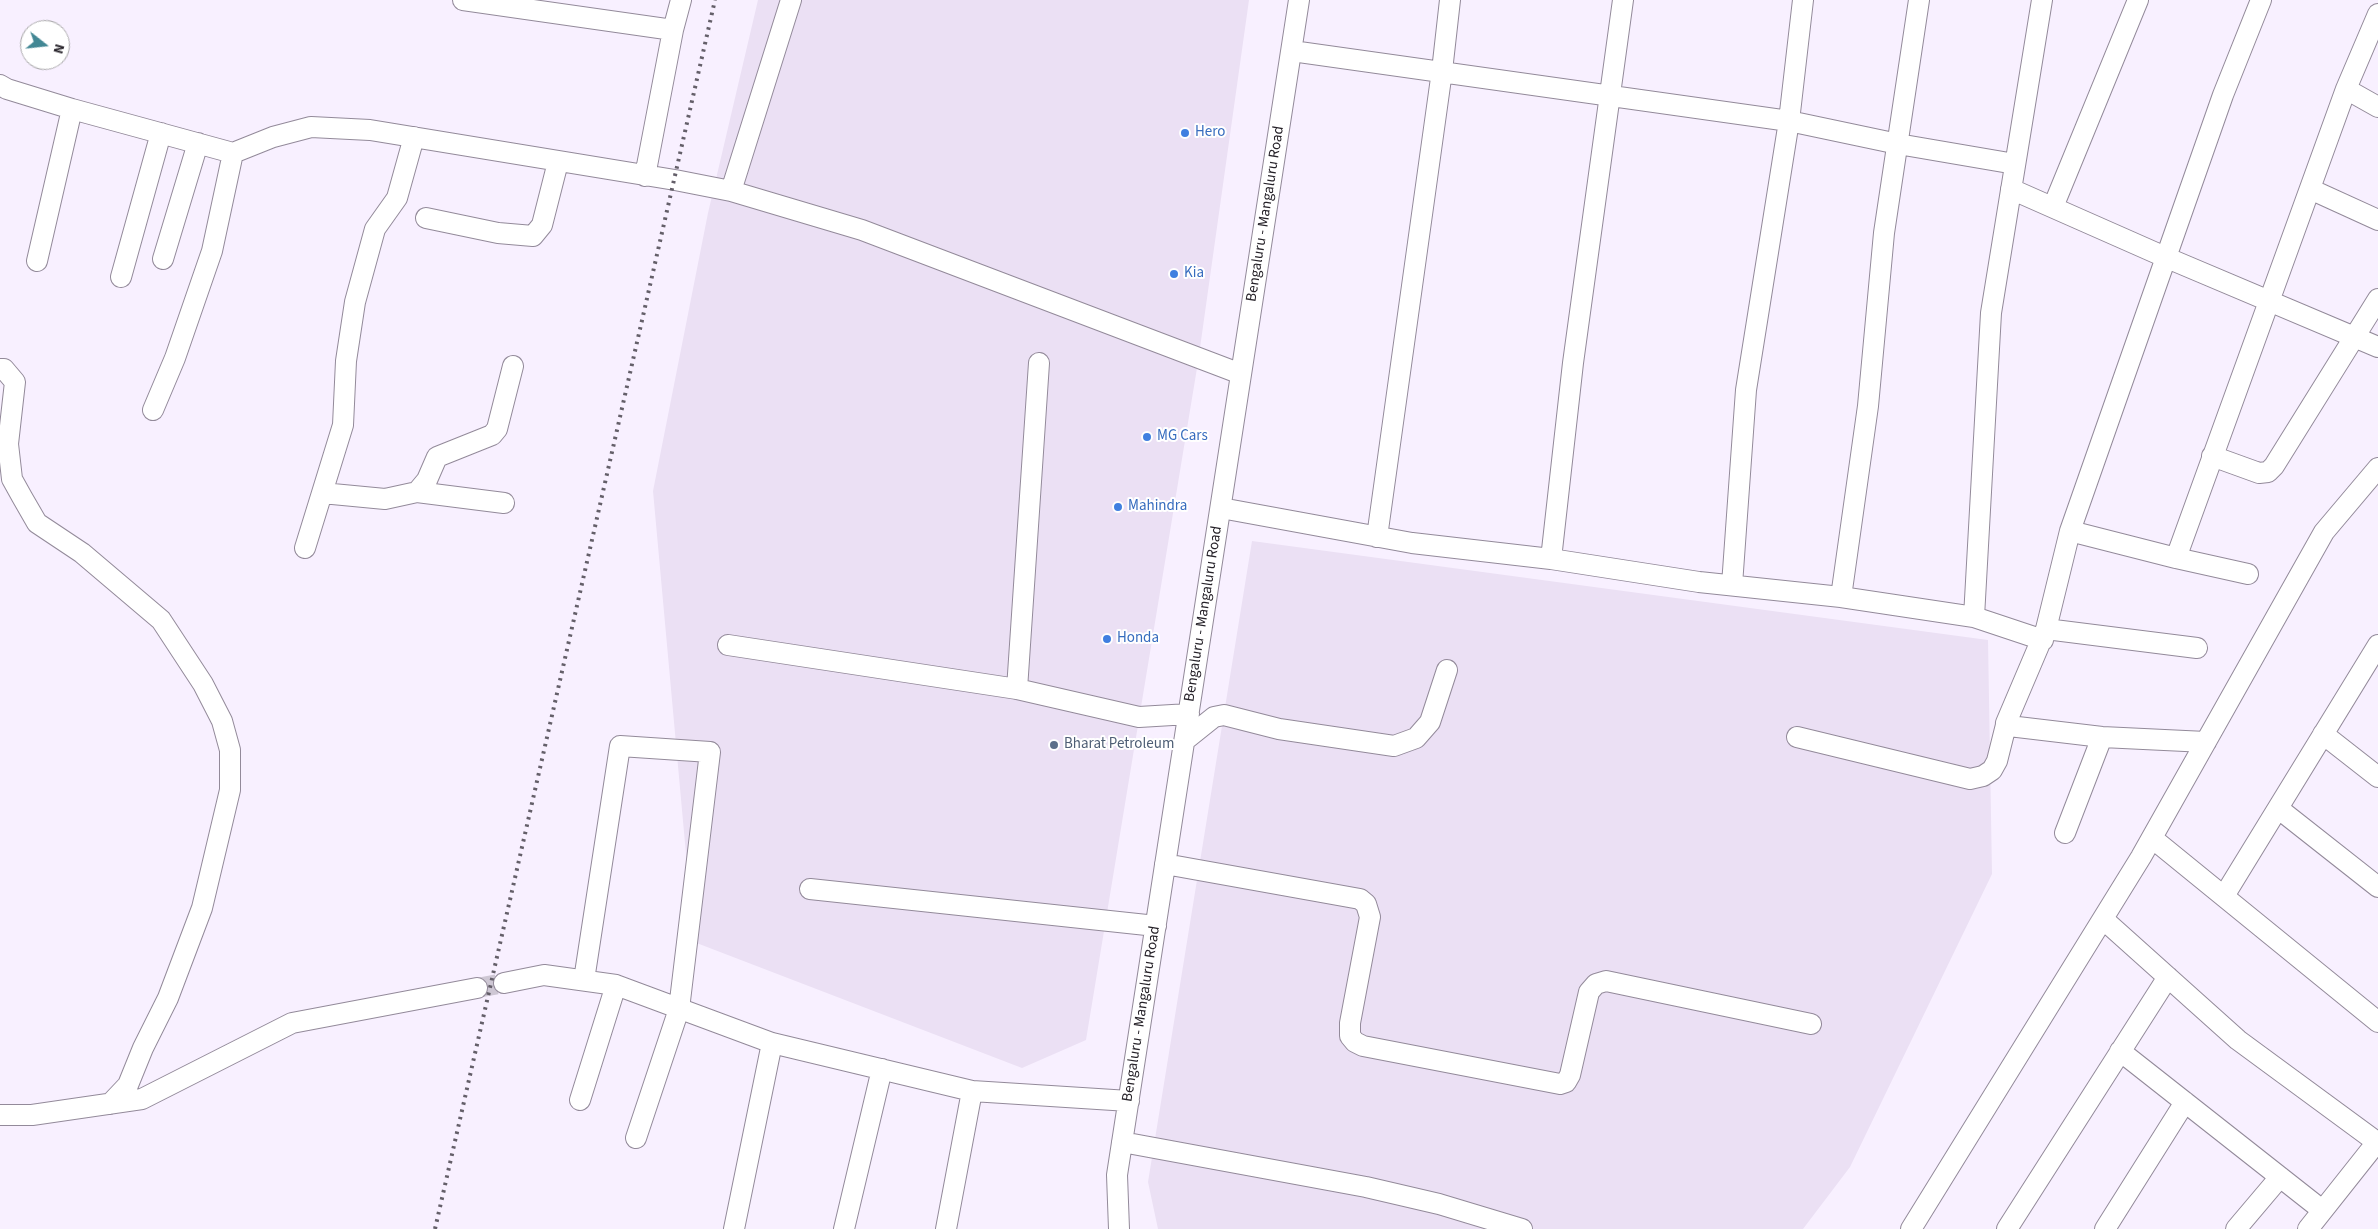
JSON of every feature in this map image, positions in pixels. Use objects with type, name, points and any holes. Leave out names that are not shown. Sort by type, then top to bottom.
[{"type":"street","points":[[463,0],[673,30]]},
{"type":"street","points":[[644,176],[673,30],[681,0]]},
{"type":"street","points":[[731,191],[791,0]]},
{"type":"street","name":"Bengaluru - Mangaluru Road","points":[[1119,1229],[1117,1176],[1128,1101],[1300,0]]},
{"type":"street","points":[[1377,537],[1442,71],[1450,0]]},
{"type":"street","points":[[1551,559],[1573,363],[1623,0]]},
{"type":"street","points":[[1732,586],[1746,390],[1789,121],[1803,0]]},
{"type":"street","points":[[1841,597],[1868,406],[1884,233],[1919,0]]},
{"type":"street","points":[[1974,617],[1991,313],[2042,0]]},
{"type":"street","points":[[2053,207],[2138,0]]},
{"type":"street","points":[[1797,736],[1970,778],[1983,776],[1992,770],[1997,761],[2006,725],[2044,635],[2070,531],[2165,257],[2223,95],[2261,0]]},
{"type":"street","points":[[2176,558],[2346,90],[2378,14]]},
{"type":"street","points":[[1292,51],[1789,121],[1898,144],[2015,164]]},
{"type":"street","points":[[0,85],[7,89],[72,109],[234,153],[273,137],[311,127],[370,130],[731,191],[862,230],[1242,374]]},
{"type":"street","points":[[2346,90],[2378,107]]},
{"type":"street","points":[[36,261],[72,109]]},
{"type":"street","points":[[121,277],[161,133]]},
{"type":"street","points":[[305,548],[343,425],[346,361],[356,302],[375,229],[397,198],[414,137]]},
{"type":"street","points":[[163,259],[198,143]]},
{"type":"street","points":[[153,410],[175,358],[212,251],[234,153]]},
{"type":"street","points":[[426,218],[498,233],[533,236],[542,225],[558,162]]},
{"type":"street","points":[[2011,189],[2165,257],[2356,336],[2378,347]]},
{"type":"street","points":[[2310,189],[2378,220]]},
{"type":"street","points":[[2212,456],[2259,473],[2268,472],[2378,299]]},
{"type":"street","points":[[1017,689],[1039,363]]},
{"type":"street","points":[[417,492],[427,480],[437,457],[492,435],[498,424],[513,366]]},
{"type":"street","points":[[0,369],[4,370],[15,382],[9,423],[9,453],[12,479],[37,523],[82,553],[160,620],[203,684],[222,721],[230,750],[230,790],[202,908],[168,998],[143,1048],[128,1085],[110,1104]]},
{"type":"street","points":[[1911,1229],[2152,838],[2324,532],[2378,468]]},
{"type":"street","points":[[322,492],[385,499],[417,492],[504,503]]},
{"type":"street","points":[[1221,508],[1412,543],[1551,559],[1732,586],[1841,597],[1974,617],[2044,635],[2198,648]]},
{"type":"street","points":[[2070,531],[2248,574]]},
{"type":"street","points":[[728,645],[1017,689],[1139,717],[1189,714]]},
{"type":"street","points":[[2224,896],[2378,645]]},
{"type":"street","points":[[1184,741],[1214,717],[1224,716],[1279,729],[1394,746],[1416,738],[1430,722],[1447,670]]},
{"type":"street","points":[[2006,725],[2102,737],[2206,742]]},
{"type":"street","points":[[2323,734],[2378,777]]},
{"type":"street","points":[[2065,833],[2102,737]]},
{"type":"street","points":[[584,980],[620,746],[710,752],[679,1009],[636,1138]]},
{"type":"street","points":[[2279,809],[2378,887]]},
{"type":"street","points":[[2152,838],[2378,1022]]},
{"type":"street","points":[[1166,864],[1360,898],[1366,904],[1370,917],[1350,1023],[1350,1036],[1355,1042],[1363,1046],[1560,1084],[1566,1082],[1570,1075],[1589,992],[1596,984],[1606,981],[1811,1024]]},
{"type":"street","points":[[810,889],[1156,926]]},
{"type":"street","points":[[2103,919],[2238,1040],[2377,1143],[2308,1229]]},
{"type":"street","points":[[504,982],[544,975],[616,985],[772,1043],[972,1091],[1128,1101]]},
{"type":"street","points":[[2007,1229],[2168,977]]},
{"type":"street","points":[[580,1100],[616,985]]},
{"type":"street","points":[[0,1115],[32,1115],[142,1099],[292,1023],[477,988]]},
{"type":"street","points":[[734,1229],[772,1043]]},
{"type":"street","points":[[2120,1051],[2322,1210]]},
{"type":"street","points":[[844,1229],[882,1069]]},
{"type":"street","points":[[946,1229],[972,1091]]},
{"type":"street","points":[[2104,1229],[2185,1102]]},
{"type":"street","points":[[1122,1142],[1366,1187],[1439,1204],[1522,1229]]},
{"type":"street","points":[[2236,1229],[2280,1177]]},
{"type":"shaded area","points":[[758,0],[1249,0],[1198,362],[1086,1040],[1022,1068],[694,942],[653,491],[708,213]]},
{"type":"shaded area","points":[[1252,541],[1988,640],[1992,874],[1850,1167],[1803,1229],[1158,1229],[1148,1182]]},
{"type":"tunnel","points":[[477,988],[504,983]]},
{"type":"railway","points":[[435,1229],[715,0]]},
{"type":"place","name":"Hero","points":[[1185,133]]},
{"type":"place","name":"Kia","points":[[1174,274]]},
{"type":"place","name":"MG Cars","points":[[1147,437]]},
{"type":"place","name":"Mahindra","points":[[1118,507]]},
{"type":"place","name":"Honda","points":[[1107,639]]},
{"type":"place","name":"Bharat Petroleum","points":[[1054,745]]}]
